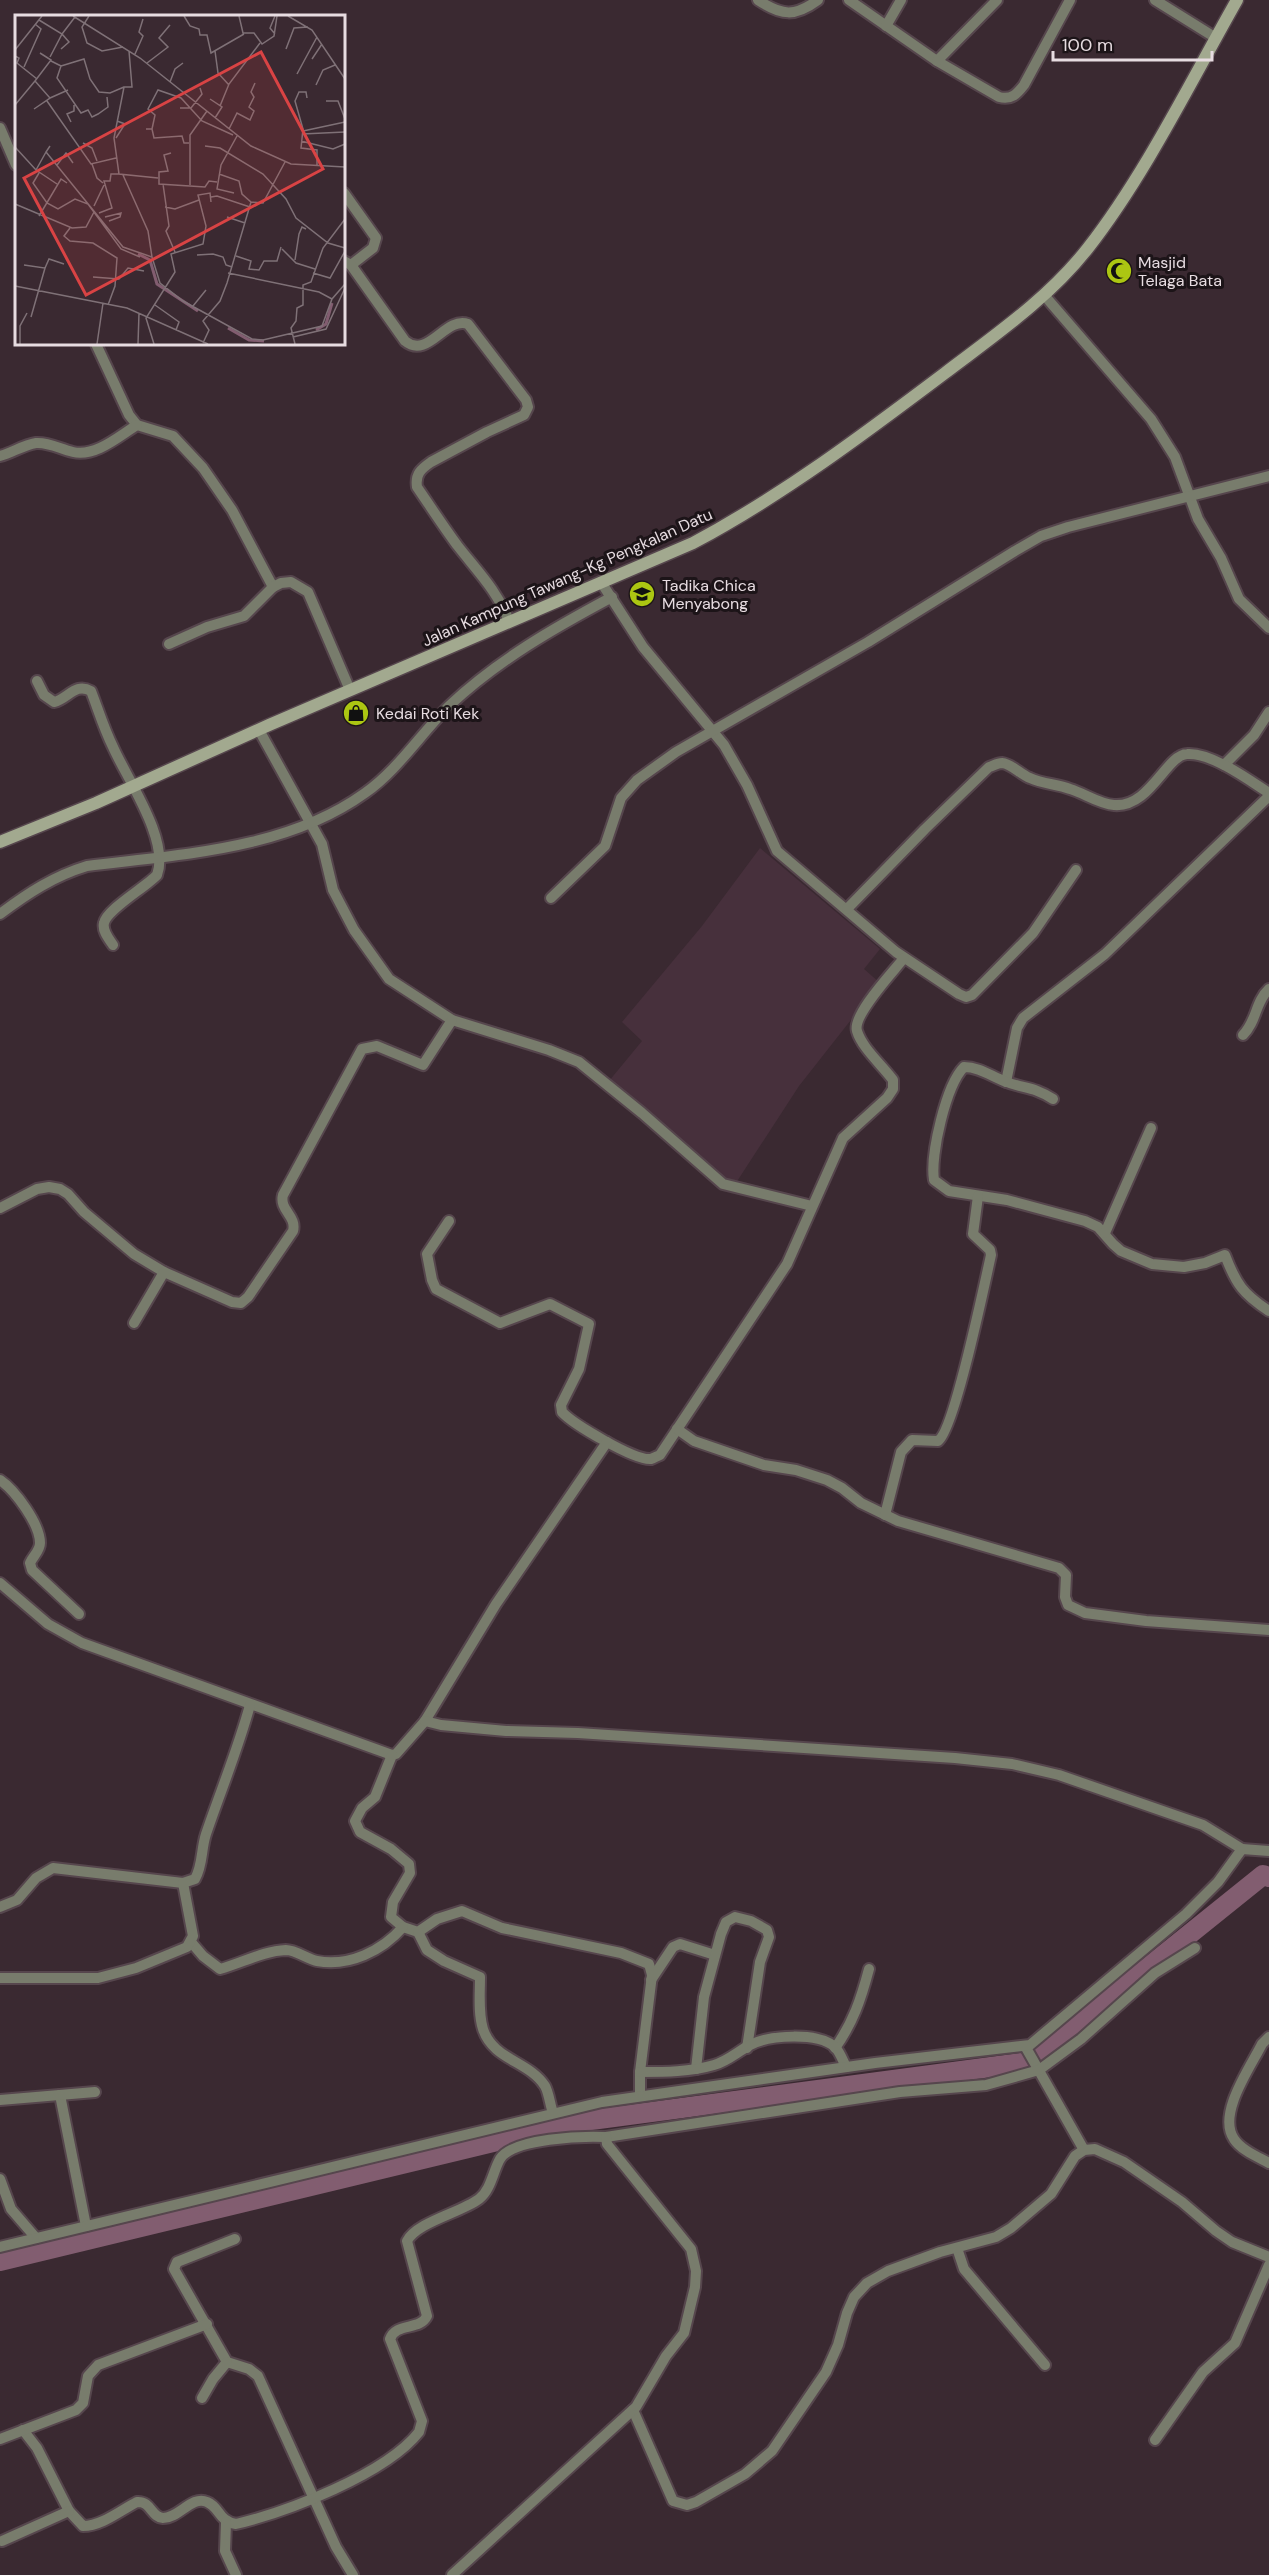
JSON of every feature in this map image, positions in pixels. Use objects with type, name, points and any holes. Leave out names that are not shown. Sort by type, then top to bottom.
[{"type":"street","points":[[758,0],[780,12],[791,13],[804,10],[819,0]]},
{"type":"street","points":[[886,26],[900,0]]},
{"type":"street","points":[[937,61],[997,0]]},
{"type":"street","points":[[855,2],[937,61],[999,97],[1010,98],[1016,95],[1024,85],[1070,0]]},
{"type":"street","points":[[1155,0],[1216,38]]},
{"type":"street","name":"Jalan Kampung Tawang-Kg Pengkalan Datu","points":[[0,842],[133,787],[350,690],[693,543],[834,456],[998,333],[1044,295],[1086,250],[1108,221],[1237,0]]},
{"type":"street","points":[[0,128],[15,163]]},
{"type":"street","points":[[345,194],[376,238],[373,248],[347,263],[409,344],[423,346],[457,324],[468,324],[526,400],[528,407],[525,415],[431,462],[423,467],[416,480],[417,487],[450,535],[494,590],[509,621]]},
{"type":"street","points":[[1044,295],[1151,419],[1174,457],[1198,519],[1221,558],[1239,599],[1269,628]]},
{"type":"street","points":[[96,345],[129,415],[137,425],[173,436],[203,468],[232,510],[273,586]]},
{"type":"street","points":[[0,456],[38,443],[50,443],[75,452],[82,452],[102,447],[137,425]]},
{"type":"street","points":[[551,898],[605,846],[621,798],[637,780],[676,752],[868,642],[1041,536],[1068,526],[1269,476]]},
{"type":"street","points":[[169,644],[207,627],[244,616],[273,586],[280,582],[291,582],[308,592],[350,690]]},
{"type":"street","points":[[601,582],[643,647],[712,731],[747,785],[777,851],[904,958],[959,994],[966,997],[972,994],[1033,933],[1076,870]]},
{"type":"street","points":[[0,914],[32,890],[68,871],[87,866],[246,844],[273,837],[309,823],[364,795],[380,782],[450,705],[500,664],[566,621],[612,597]]},
{"type":"street","points":[[37,681],[44,695],[54,702],[77,688],[91,691],[112,745],[149,821],[159,857],[157,875],[110,914],[104,923],[105,933],[113,945]]},
{"type":"street","points":[[1224,765],[1254,735],[1269,712]]},
{"type":"street","points":[[259,730],[324,851],[333,890],[375,962],[389,979],[452,1020],[549,1050],[579,1062],[642,1113],[723,1184],[812,1206]]},
{"type":"street","points":[[847,909],[925,829],[989,767],[995,765],[1005,764],[1033,780],[1067,788],[1114,805],[1139,797],[1184,753],[1224,765],[1269,794],[1105,954],[1036,1005],[1023,1018],[1017,1028],[1006,1082]]},
{"type":"street","points":[[448,1221],[427,1254],[432,1280],[443,1294],[500,1323],[550,1304],[589,1324],[579,1369],[561,1405],[562,1412],[568,1419],[607,1442],[645,1458],[652,1459],[660,1455],[787,1264],[843,1138],[887,1098],[893,1089],[893,1080],[860,1038],[856,1026],[860,1014],[904,958]]},
{"type":"street","points":[[1243,1035],[1254,1023],[1259,1004],[1269,989]]},
{"type":"street","points":[[0,1208],[37,1189],[49,1187],[60,1189],[134,1254],[164,1272],[232,1302],[241,1303],[248,1297],[293,1231],[294,1221],[284,1207],[283,1195],[362,1049],[377,1046],[423,1065],[452,1020]]},
{"type":"street","points":[[1053,1099],[1028,1086],[1006,1082],[974,1067],[964,1067],[957,1074],[939,1129],[933,1156],[934,1180],[949,1191],[1007,1200],[1085,1221],[1105,1233],[1121,1251],[1152,1264],[1184,1267],[1205,1263],[1225,1255],[1242,1291],[1269,1311]]},
{"type":"street","points":[[1105,1233],[1151,1128]]},
{"type":"street","points":[[885,1515],[901,1452],[906,1444],[912,1440],[938,1441],[943,1438],[951,1413],[991,1255],[990,1250],[973,1234],[978,1196]]},
{"type":"street","points":[[134,1323],[164,1272]]},
{"type":"street","points":[[677,1429],[694,1441],[764,1465],[796,1470],[827,1480],[843,1488],[861,1503],[898,1521],[1059,1568],[1066,1575],[1065,1598],[1068,1605],[1085,1613],[1182,1624],[1269,1629]]},
{"type":"street","points":[[552,2113],[545,2087],[535,2076],[492,2046],[483,2030],[480,1977],[444,1961],[427,1950],[418,1932],[402,1927],[391,1917],[393,1902],[410,1873],[410,1864],[392,1849],[360,1832],[355,1821],[362,1809],[375,1797],[392,1755],[396,1754],[425,1721],[496,1604],[607,1442]]},
{"type":"street","points":[[0,1480],[23,1505],[33,1521],[40,1540],[40,1546],[30,1563],[32,1570],[79,1614]]},
{"type":"street","points":[[0,1583],[48,1624],[82,1643],[392,1755]]},
{"type":"street","points":[[0,1907],[17,1900],[36,1878],[53,1868],[183,1882],[195,1879],[199,1873],[206,1835],[234,1761],[250,1705]]},
{"type":"street","points":[[425,1721],[441,1725],[506,1731],[578,1733],[955,1758],[1012,1764],[1059,1774],[1126,1800],[1184,1817],[1216,1831],[1242,1849],[1269,1851]]},
{"type":"street","points":[[0,2247],[552,2113],[640,2096],[988,2048],[1024,2046],[1041,2038],[1186,1914],[1218,1882],[1242,1849]]},
{"type":"street","points":[[0,1978],[98,1978],[136,1968],[188,1947],[193,1936],[183,1882]]},
{"type":"street","points":[[418,1932],[438,1919],[462,1911],[502,1928],[636,1958],[649,1964],[651,1980],[640,2072],[640,2096]]},
{"type":"street","points":[[696,2069],[704,1997],[726,1922],[735,1917],[751,1921],[767,1930],[770,1937],[760,1962],[747,2048]]},
{"type":"street","points":[[191,1942],[203,1956],[220,1969],[241,1964],[263,1953],[289,1950],[314,1960],[331,1963],[371,1953],[390,1942],[402,1927]]},
{"type":"street","points":[[651,1980],[673,1947],[680,1944],[715,1955]]},
{"type":"street","points":[[226,2523],[236,2524],[250,2521],[314,2498],[363,2476],[416,2437],[422,2421],[390,2338],[397,2330],[421,2323],[427,2316],[407,2244],[408,2238],[421,2228],[479,2199],[486,2190],[500,2158],[509,2150],[576,2136],[606,2137],[900,2092],[986,2085],[1038,2070],[1081,2039],[1155,1973],[1195,1948]]},
{"type":"street","points":[[835,2048],[850,2026],[861,2001],[869,1969]]},
{"type":"street","points":[[640,2072],[681,2072],[714,2066],[731,2058],[751,2044],[783,2037],[816,2037],[835,2048],[846,2067]]},
{"type":"street","points":[[1269,2037],[1262,2044],[1232,2102],[1229,2129],[1234,2141],[1269,2163]]},
{"type":"street","points":[[1024,2046],[1084,2150]]},
{"type":"street","points":[[0,2100],[95,2092]]},
{"type":"street","points":[[60,2095],[86,2226]]},
{"type":"street","points":[[452,2575],[633,2410],[684,2334],[696,2271],[691,2249],[607,2144],[606,2137]]},
{"type":"street","points":[[633,2410],[673,2501],[680,2505],[696,2502],[745,2474],[772,2451],[826,2372],[854,2297],[867,2283],[888,2271],[996,2237],[1011,2228],[1051,2194],[1075,2156],[1084,2150],[1095,2149],[1124,2162],[1182,2202],[1232,2242],[1269,2258]]},
{"type":"street","points":[[0,2180],[11,2209],[36,2238]]},
{"type":"street","points":[[235,2239],[177,2262],[174,2269],[227,2362],[249,2369],[258,2376],[336,2547],[353,2575]]},
{"type":"street","points":[[957,2248],[964,2269],[1045,2365]]},
{"type":"street","points":[[1155,2440],[1203,2372],[1235,2343],[1269,2265]]},
{"type":"street","points":[[0,2439],[76,2410],[82,2403],[88,2376],[98,2365],[207,2324]]},
{"type":"street","points":[[202,2398],[213,2379],[227,2362]]},
{"type":"street","points":[[23,2430],[37,2448],[69,2511],[83,2526],[90,2526],[136,2502],[143,2501],[149,2504],[156,2515],[162,2518],[172,2516],[197,2501],[204,2500],[211,2504],[226,2523],[225,2551],[236,2575]]},
{"type":"street","points":[[3,2541],[69,2511]]},
{"type":"shaded area","points":[[760,848],[880,949],[864,969],[880,983],[799,1086],[734,1186],[609,1081],[642,1041],[622,1022],[702,926]]},
{"type":"waterway","points":[[1043,2052],[1263,1875],[1269,1877]]},
{"type":"waterway","points":[[0,2261],[576,2122],[1021,2063]]},
{"type":"place","name":"Masjid Telaga Bata","points":[[1119,271]]},
{"type":"place","name":"Tadika Chica Menyabong","points":[[642,594]]},
{"type":"place","name":"Kedai Roti Kek","points":[[356,713]]}]
